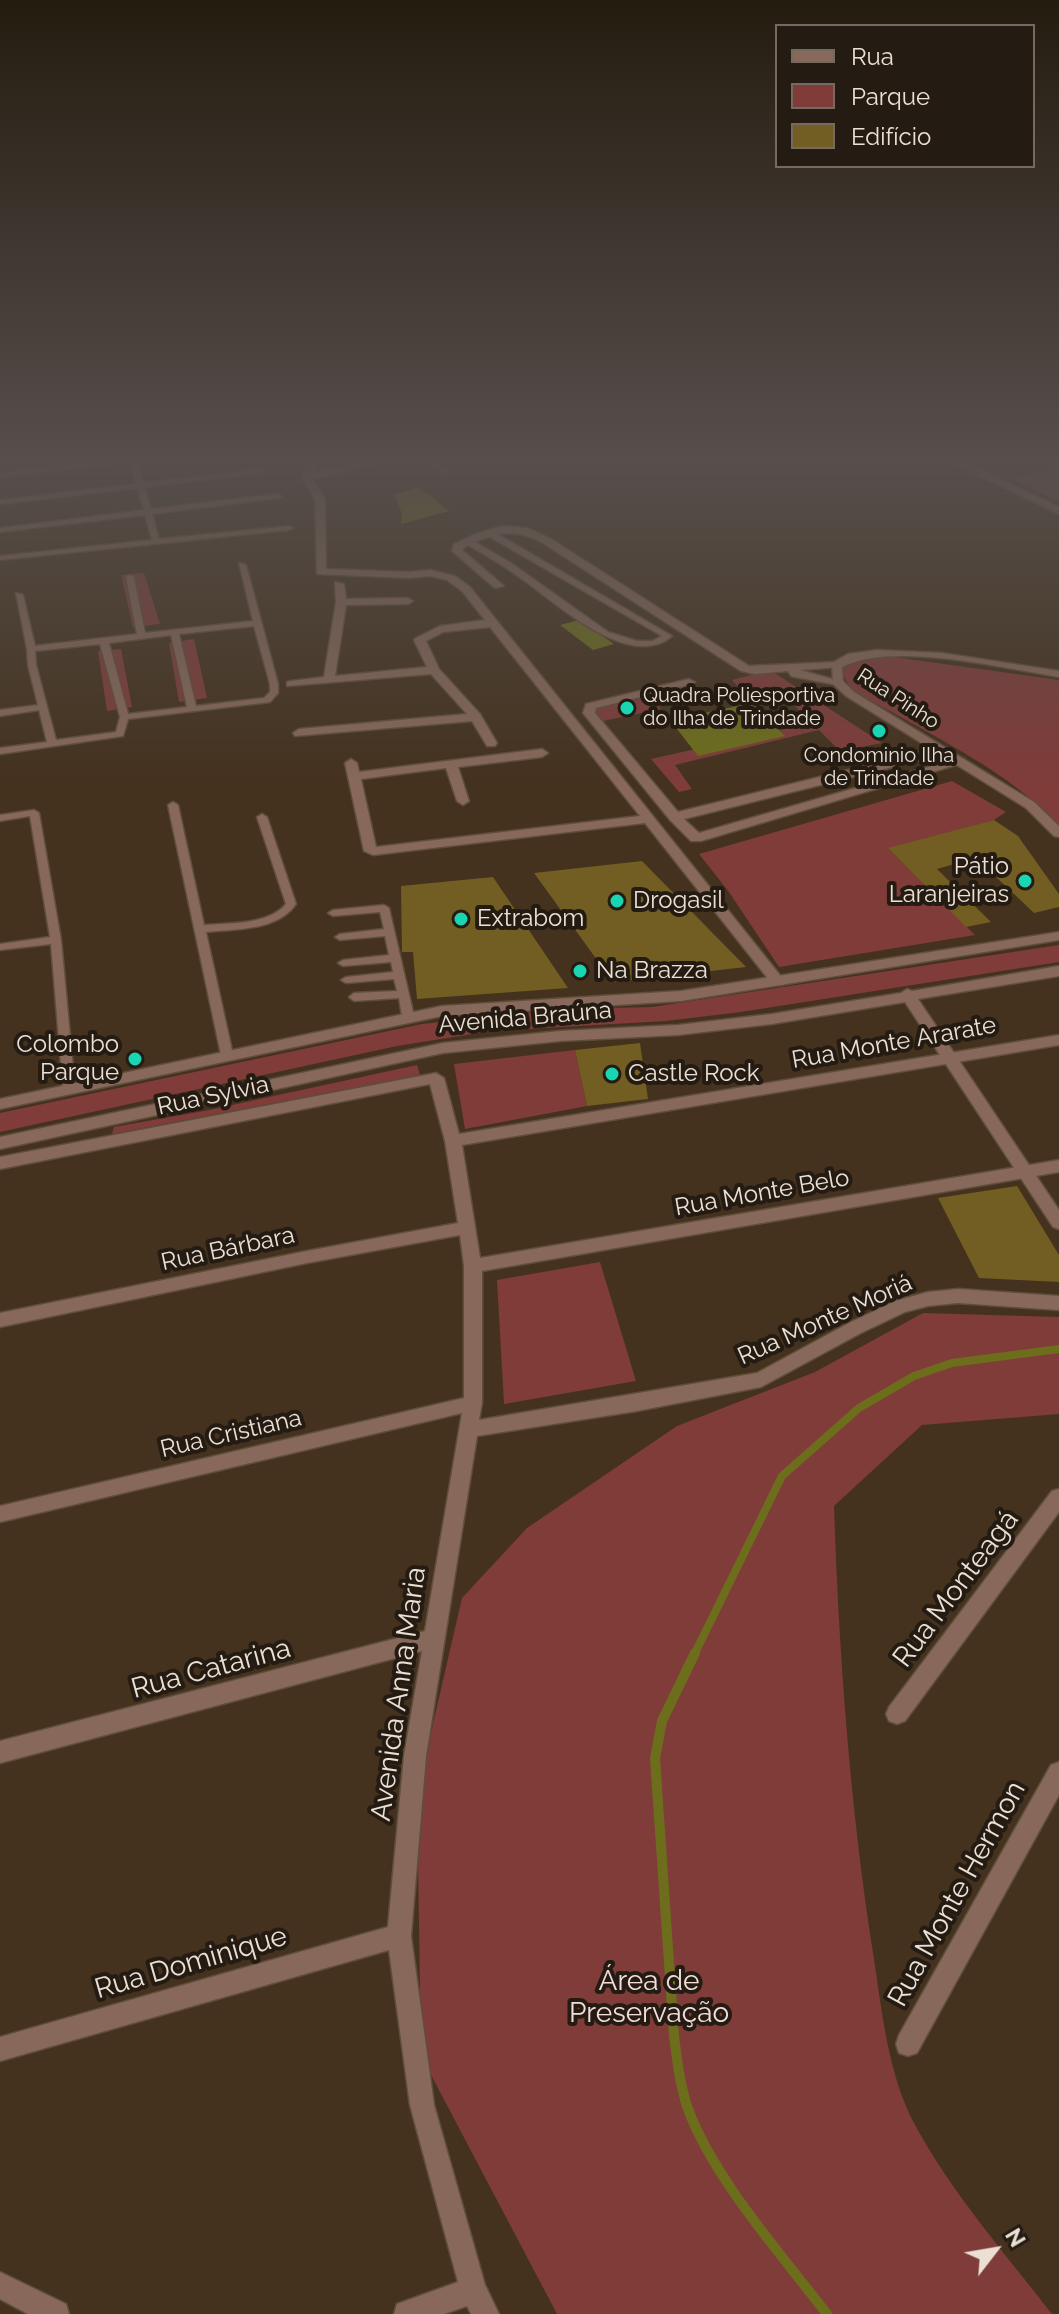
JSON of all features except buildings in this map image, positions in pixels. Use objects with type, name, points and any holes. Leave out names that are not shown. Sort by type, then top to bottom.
[{"type":"street","points":[[321,566],[321,572],[443,575],[466,589],[778,982]]},
{"type":"street","points":[[475,566],[499,586]]},
{"type":"street","points":[[584,566],[733,663],[755,671],[836,665]]},
{"type":"street","points":[[329,680],[341,602],[339,584]]},
{"type":"street","points":[[341,602],[408,601]]},
{"type":"street","points":[[491,743],[476,717],[434,670],[420,640],[440,629],[492,623]]},
{"type":"street","name":"Rua Pinho","points":[[1059,674],[954,658],[876,652],[844,657],[836,665],[837,682],[850,694],[1030,805],[1059,833]]},
{"type":"street","points":[[291,684],[434,670]]},
{"type":"street","points":[[794,670],[837,682]]},
{"type":"street","points":[[689,682],[608,700],[590,706],[589,713],[693,836],[702,838],[960,762]]},
{"type":"street","points":[[299,733],[476,717]]},
{"type":"street","points":[[675,817],[941,751]]},
{"type":"street","points":[[542,753],[451,765],[353,769],[369,848],[373,851],[650,819]]},
{"type":"street","points":[[451,765],[463,801]]},
{"type":"street","name":"Avenida Braúna","points":[[0,1104],[408,1016],[496,1005],[681,996],[1059,936]]},
{"type":"street","name":"Avenida Braúna","points":[[0,1143],[443,1048],[560,1036],[678,1030],[772,1019],[1059,971]]},
{"type":"street","points":[[907,994],[1059,1223]]},
{"type":"street","name":"Rua Monte Ararate","points":[[453,1141],[1059,1040]]},
{"type":"street","name":"Avenida Anna Maria","points":[[435,1077],[453,1141],[473,1266],[473,1403],[415,1756],[399,1936],[422,2105],[480,2302]]},
{"type":"street","name":"Rua Sylvia","points":[[0,1163],[435,1077]]},
{"type":"street","name":"Rua Monte Belo","points":[[473,1266],[1059,1166]]},
{"type":"street","name":"Rua Bárbara","points":[[0,1320],[466,1228]]},
{"type":"street","name":"Rua Monte Moriá","points":[[470,1429],[761,1380],[855,1328],[901,1306],[928,1299],[958,1296],[1059,1303]]},
{"type":"street","name":"Rua Cristiana","points":[[0,1514],[473,1403]]},
{"type":"street","name":"Rua Monteagá","points":[[897,1714],[1059,1497]]},
{"type":"street","name":"Rua Catarina","points":[[0,1752],[436,1638]]},
{"type":"street","name":"Rua Monte Hermon","points":[[908,2044],[1059,1773]]},
{"type":"street","name":"Rua Dominique","points":[[0,2049],[399,1936]]},
{"type":"street","points":[[0,2285],[56,2314]]},
{"type":"street","points":[[407,2314],[480,2302]]},
{"type":"lane","points":[[124,717],[256,702],[267,700],[274,693],[242,566]]},
{"type":"lane","points":[[509,566],[605,634],[622,641],[648,645],[668,636],[547,566]]},
{"type":"lane","points":[[130,577],[142,637]]},
{"type":"lane","points":[[19,595],[32,665],[52,742]]},
{"type":"lane","points":[[31,649],[258,623]]},
{"type":"lane","points":[[175,633],[192,708]]},
{"type":"lane","points":[[0,751],[120,734],[124,717],[104,641]]},
{"type":"lane","points":[[0,713],[43,707]]},
{"type":"lane","points":[[173,805],[227,1055]]},
{"type":"lane","points":[[0,818],[34,813],[56,940],[69,1089]]},
{"type":"lane","points":[[201,929],[277,918],[289,910],[291,904],[262,817]]},
{"type":"lane","points":[[333,913],[384,908],[408,1016]]},
{"type":"lane","points":[[340,937],[389,932]]},
{"type":"lane","points":[[0,947],[56,940]]},
{"type":"lane","points":[[343,963],[395,958]]},
{"type":"lane","points":[[346,980],[398,975]]},
{"type":"lane","points":[[354,997],[403,994]]},
{"type":"green space","points":[[144,573],[160,624],[133,627],[121,575]]},
{"type":"green space","points":[[194,639],[207,698],[179,702],[169,643]]},
{"type":"green space","points":[[121,649],[132,707],[107,711],[98,651]]},
{"type":"green space","points":[[867,656],[1059,680],[1059,827],[1041,807],[991,770],[852,690],[840,670],[844,663]]},
{"type":"green space","points":[[770,670],[882,743],[840,751],[819,730],[675,765],[692,789],[679,792],[651,759],[811,723],[776,686],[744,694],[732,680]]},
{"type":"green space","name":"Quadra Poliesportiva do Ilha de Trindade","points":[[648,695],[661,709],[603,721],[592,708]]},
{"type":"green space","points":[[952,781],[1006,812],[994,820],[889,849],[975,935],[779,967],[729,892],[699,854]]},
{"type":"green space","points":[[1059,945],[1059,962],[741,1012],[666,1021],[491,1031],[397,1046],[0,1132],[0,1113],[422,1024],[564,1009],[652,1007]]},
{"type":"green space","points":[[575,1050],[587,1106],[465,1129],[454,1064]]},
{"type":"green space","points":[[417,1065],[420,1075],[112,1134],[114,1127]]},
{"type":"green space","points":[[600,1262],[636,1381],[504,1404],[497,1280]]},
{"type":"green space","name":"Área de Preservação","points":[[923,1313],[1059,1317],[1059,1414],[922,1425],[834,1506],[842,1674],[852,1786],[883,2018],[897,2082],[914,2123],[944,2173],[1052,2314],[557,2314],[421,2056],[417,1793],[462,1598],[527,1528],[677,1426],[815,1372]]},
{"type":"shaded area","points":[[579,620],[614,644],[593,650],[560,625]]},
{"type":"shaded area","points":[[752,703],[785,736],[698,756],[670,720]]},
{"type":"waterway","points":[[694,1655],[782,1476],[859,1408],[914,1376],[952,1363],[1059,1349]]},
{"type":"waterway","points":[[695,1653],[662,1721],[655,1758],[674,2036],[681,2082],[688,2109],[714,2162],[750,2215],[827,2314]]},
{"type":"place","name":"Quadra Poliesportiva do Ilha de Trindade","points":[[627,708]]},
{"type":"place","name":"Condominio Ilha de Trindade","points":[[879,731]]},
{"type":"place","name":"Pátio Laranjeiras","points":[[1025,881]]},
{"type":"place","name":"Drogasil","points":[[617,901]]},
{"type":"place","name":"Extrabom","points":[[461,919]]},
{"type":"place","name":"Na Brazza","points":[[580,971]]},
{"type":"place","name":"Colombo Parque","points":[[135,1059]]},
{"type":"place","name":"Castle Rock","points":[[612,1074]]}]
